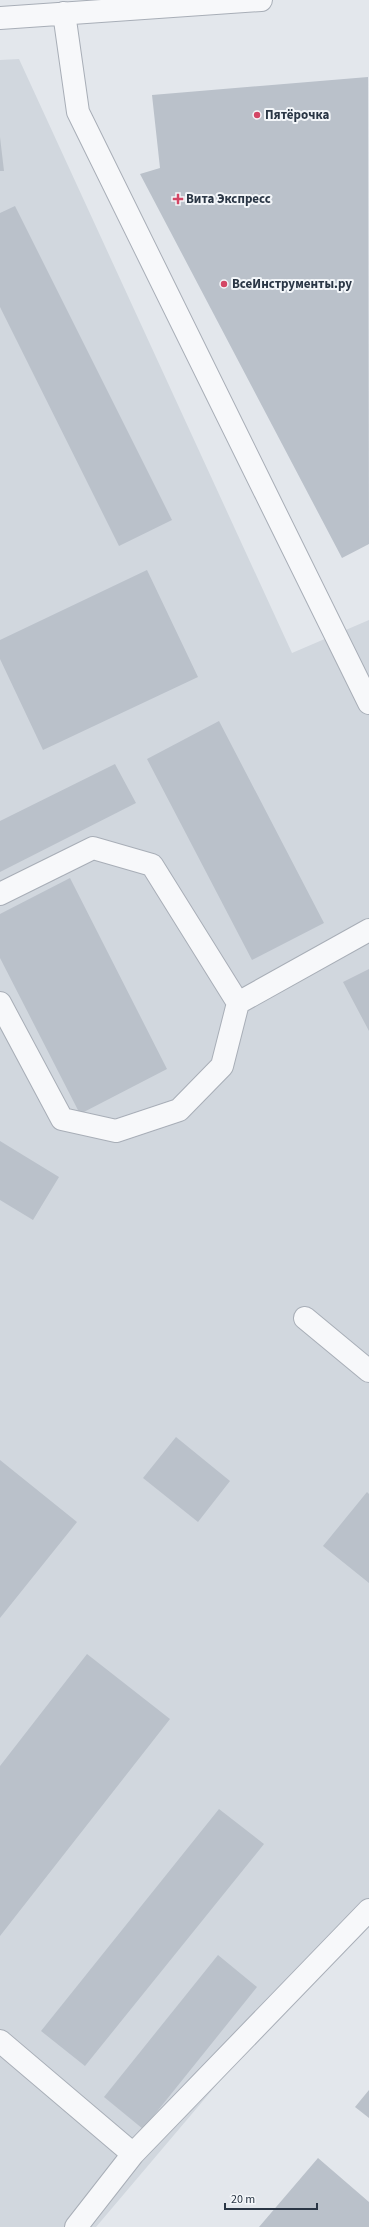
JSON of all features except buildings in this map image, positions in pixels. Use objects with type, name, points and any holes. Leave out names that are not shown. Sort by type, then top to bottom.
[{"type":"street","points":[[0,18],[180,3],[261,0]]},
{"type":"street","points":[[64,13],[78,112],[369,703]]},
{"type":"street","points":[[0,894],[93,848],[152,865],[238,1003],[222,1066],[179,1110],[116,1131],[62,1119],[0,1003]]},
{"type":"street","points":[[238,1003],[369,930]]},
{"type":"street","points":[[304,1318],[369,1371]]},
{"type":"street","points":[[76,2227],[133,2154],[369,1910]]},
{"type":"street","points":[[0,2040],[133,2154]]},
{"type":"shaded area","points":[[19,59],[292,653],[369,620],[369,1905],[96,2227],[0,2227],[0,60]]},
{"type":"place","name":"Пятёрочка","points":[[257,115]]},
{"type":"place","name":"Вита Экспресс","points":[[178,199]]},
{"type":"place","name":"ВсеИнструменты.ру","points":[[224,284]]}]
